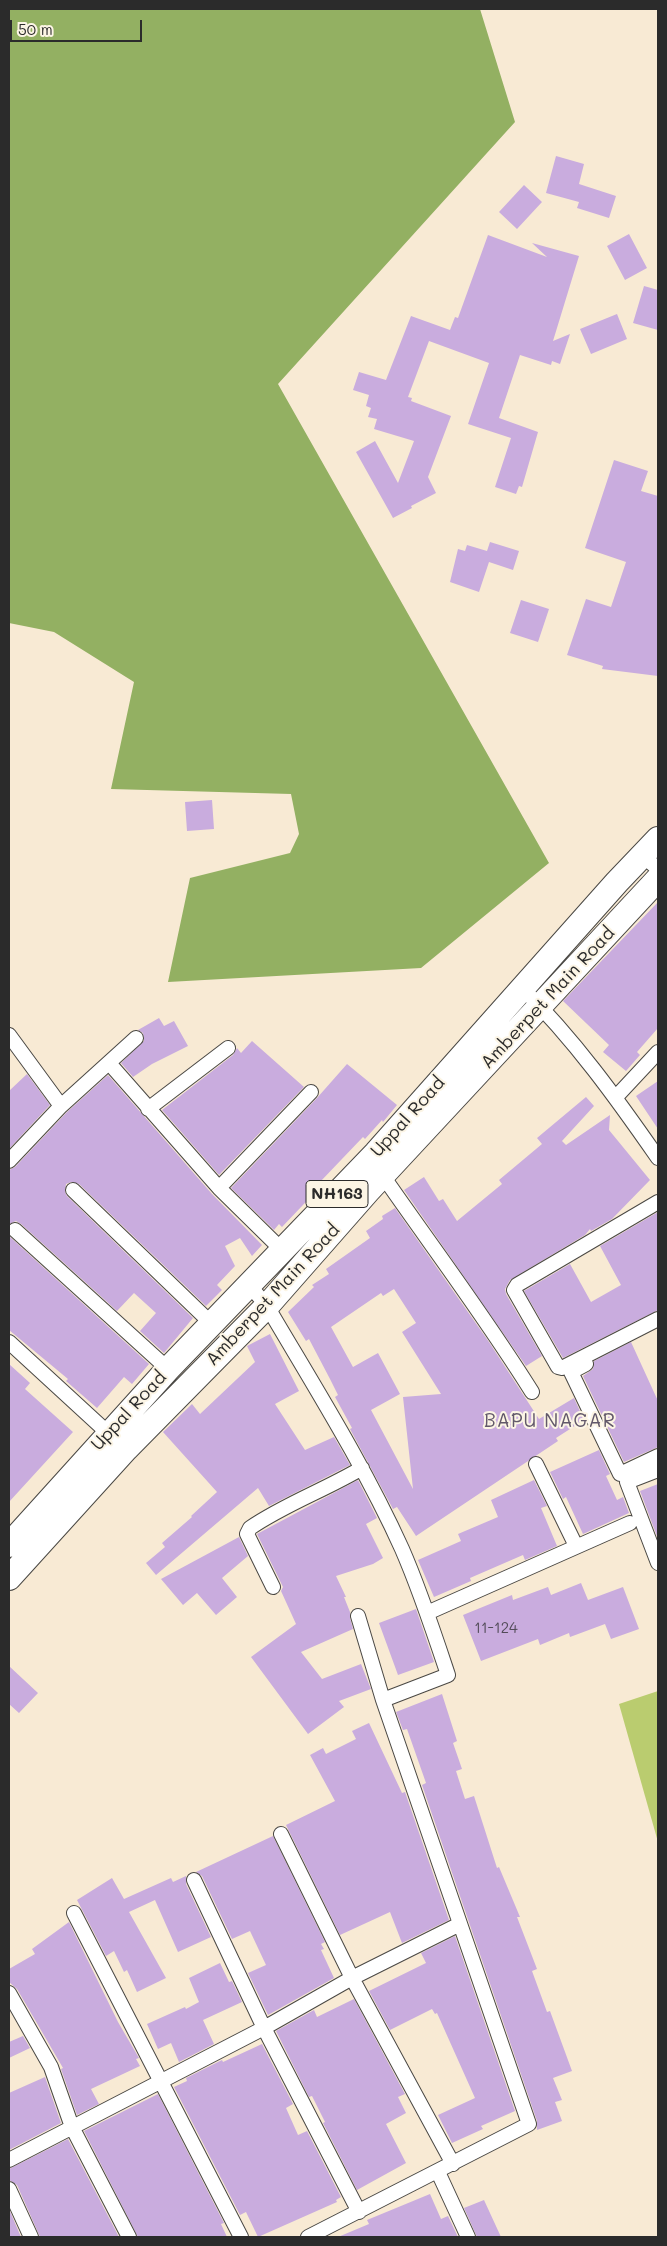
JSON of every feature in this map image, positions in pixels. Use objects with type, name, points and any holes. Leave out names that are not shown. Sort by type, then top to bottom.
[{"type":"highway","name":"Uppal Road","points":[[9,1544],[168,1369],[376,1153],[522,988],[653,854]]},
{"type":"highway","name":"Amberpet Main Road","points":[[9,1578],[126,1450],[267,1306],[383,1176],[658,879]]},
{"type":"street","points":[[522,988],[541,1006],[616,1097],[658,1158]]},
{"type":"street","points":[[9,1035],[61,1106]]},
{"type":"street","points":[[9,1161],[61,1106],[136,1038]]},
{"type":"street","points":[[148,1108],[228,1048]]},
{"type":"street","points":[[616,1097],[658,1052]]},
{"type":"street","points":[[109,1063],[219,1188],[282,1250]]},
{"type":"street","points":[[219,1188],[311,1092]]},
{"type":"street","points":[[383,1176],[452,1277],[493,1329],[532,1392]]},
{"type":"street","points":[[73,1190],[212,1324]]},
{"type":"street","points":[[658,1203],[517,1285],[514,1290],[558,1367],[562,1368],[658,1319]]},
{"type":"street","points":[[15,1230],[168,1369]]},
{"type":"street","points":[[250,1286],[267,1306],[362,1468],[402,1550],[427,1612],[448,1675],[383,1700]]},
{"type":"street","points":[[658,1328],[571,1372],[620,1474],[658,1456]]},
{"type":"street","points":[[9,1342],[108,1434]]},
{"type":"street","points":[[536,1464],[576,1546]]},
{"type":"street","points":[[273,1587],[248,1534],[250,1528],[291,1504],[331,1487],[362,1468]]},
{"type":"street","points":[[658,1470],[627,1482],[658,1563]]},
{"type":"street","points":[[427,1612],[630,1522]]},
{"type":"street","points":[[308,2237],[454,2164],[528,2124],[383,1700],[358,1616]]},
{"type":"street","points":[[281,1834],[352,1978],[454,2164]]},
{"type":"street","points":[[194,1880],[264,2028],[359,2212]]},
{"type":"street","points":[[74,1912],[241,2237]]},
{"type":"street","points":[[9,2160],[160,2080],[264,2028],[352,1978],[460,1924]]},
{"type":"street","points":[[9,1993],[51,2067],[72,2127],[129,2237]]},
{"type":"street","points":[[438,2172],[468,2237]]},
{"type":"street","points":[[9,2189],[31,2237]]},
{"type":"green space","points":[[9,9],[480,9],[515,122],[278,384],[549,863],[421,968],[168,982],[190,878],[290,853],[299,834],[291,794],[111,789],[134,682],[54,632],[9,623]]},
{"type":"green space","points":[[658,1691],[658,1842],[619,1704]]},
{"type":"building","points":[[556,156],[584,164],[579,184],[616,196],[609,218],[577,208],[579,202],[546,193]]},
{"type":"building","points":[[524,185],[542,202],[517,229],[499,212]]},
{"type":"building","points":[[629,234],[647,268],[625,280],[607,246]]},
{"type":"building","points":[[488,235],[547,257],[532,243],[579,256],[553,341],[570,334],[560,364],[552,361],[551,365],[520,355],[499,418],[538,432],[522,487],[519,486],[516,494],[495,487],[511,438],[468,424],[489,363],[429,341],[408,397],[412,398],[411,401],[451,416],[428,477],[436,493],[393,518],[356,452],[375,441],[398,483],[414,441],[374,429],[377,419],[368,417],[371,408],[366,406],[369,395],[353,390],[359,372],[386,380],[411,316],[450,330],[455,317],[458,318]]},
{"type":"building","points":[[644,286],[658,290],[658,330],[633,323]]},
{"type":"building","points":[[617,314],[627,339],[591,354],[580,329]]},
{"type":"building","points":[[614,460],[648,471],[641,491],[658,496],[658,676],[602,669],[603,666],[567,655],[586,599],[611,607],[626,562],[585,548]]},
{"type":"building","points":[[490,542],[519,551],[513,570],[489,562],[479,592],[450,582],[458,549],[465,551],[467,545],[487,551]]},
{"type":"building","points":[[521,600],[549,609],[538,642],[510,633]]},
{"type":"building","points":[[212,800],[214,829],[187,831],[185,802]]},
{"type":"building","points":[[658,902],[658,1028],[637,1052],[640,1055],[626,1071],[603,1052],[609,1045],[563,1001]]},
{"type":"building","points":[[159,1018],[164,1026],[174,1021],[188,1046],[152,1064],[133,1077],[121,1063],[144,1041],[143,1033],[138,1030]]},
{"type":"building","points":[[252,1041],[304,1087],[219,1175],[162,1110],[233,1055],[237,1048],[241,1053]]},
{"type":"building","points":[[347,1064],[397,1105],[383,1122],[382,1120],[365,1139],[363,1137],[320,1182],[323,1184],[282,1227],[279,1224],[274,1230],[231,1188]]},
{"type":"building","points":[[27,1074],[50,1105],[9,1149],[9,1091]]},
{"type":"building","points":[[108,1075],[212,1194],[262,1245],[252,1256],[240,1238],[225,1246],[235,1266],[217,1285],[222,1290],[206,1306],[79,1184],[71,1182],[66,1184],[65,1192],[67,1196],[193,1318],[164,1353],[140,1331],[156,1313],[134,1293],[117,1311],[21,1224],[16,1221],[9,1224],[9,1170],[15,1167],[67,1112]]},
{"type":"building","points":[[658,1081],[658,1129],[636,1096]]},
{"type":"building","points":[[586,1097],[594,1106],[562,1141],[566,1145],[610,1115],[609,1130],[650,1180],[612,1219],[591,1231],[590,1229],[585,1235],[510,1280],[505,1289],[506,1294],[542,1356],[526,1366],[404,1190],[424,1177],[439,1201],[443,1199],[457,1221],[502,1184],[499,1180],[542,1144],[537,1138]]},
{"type":"building","points":[[395,1208],[489,1342],[539,1419],[574,1398],[584,1420],[556,1438],[558,1441],[416,1536],[397,1507],[393,1509],[350,1429],[352,1428],[335,1397],[338,1395],[309,1339],[306,1341],[288,1312],[314,1287],[312,1285],[329,1274],[326,1269],[370,1238],[366,1231],[383,1219],[382,1216]],"holes":[[[394,1289],[416,1323],[402,1332],[441,1394],[403,1397],[413,1489],[371,1410],[400,1394],[378,1353],[353,1367],[331,1327],[381,1293],[383,1296]]]},
{"type":"building","points":[[658,1212],[658,1310],[563,1358],[524,1291],[570,1264],[591,1302],[621,1285],[600,1246]]},
{"type":"building","points":[[9,1236],[149,1364],[132,1384],[124,1377],[97,1408],[66,1381],[68,1379],[9,1330]]},
{"type":"building","points":[[270,1334],[299,1391],[275,1404],[305,1450],[334,1437],[350,1465],[269,1506],[258,1488],[156,1575],[146,1563],[165,1547],[162,1543],[217,1492],[163,1432],[192,1404],[200,1414],[255,1362],[247,1346]]},
{"type":"building","points":[[631,1342],[658,1401],[658,1447],[624,1462],[583,1376],[593,1369],[594,1361]]},
{"type":"building","points":[[9,1364],[30,1383],[25,1389],[73,1432],[9,1502]]},
{"type":"building","points":[[599,1450],[610,1474],[606,1476],[617,1500],[623,1497],[629,1513],[583,1534],[566,1497],[563,1499],[550,1472]]},
{"type":"building","points":[[358,1480],[377,1518],[366,1524],[383,1558],[373,1564],[336,1576],[346,1597],[344,1597],[350,1612],[353,1629],[301,1652],[322,1679],[361,1664],[371,1689],[339,1701],[344,1707],[308,1734],[251,1657],[296,1624],[281,1591],[283,1587],[257,1534]]},
{"type":"building","points":[[534,1480],[547,1506],[541,1508],[557,1546],[525,1560],[523,1555],[470,1578],[471,1581],[434,1597],[418,1560],[461,1541],[458,1534],[498,1517],[491,1500]]},
{"type":"building","points":[[658,1484],[658,1539],[640,1491]]},
{"type":"building","points":[[239,1537],[248,1556],[222,1578],[237,1597],[216,1615],[197,1593],[183,1605],[161,1579]]},
{"type":"building","points":[[581,1583],[588,1600],[623,1587],[639,1629],[611,1639],[605,1624],[570,1637],[569,1633],[540,1645],[538,1639],[481,1661],[463,1615],[512,1595],[513,1600],[548,1587],[551,1595]]},
{"type":"building","points":[[416,1609],[434,1662],[398,1675],[379,1623]]},
{"type":"building","points":[[9,1666],[38,1693],[19,1713],[9,1704]]},
{"type":"building","points":[[442,1694],[457,1741],[453,1743],[462,1769],[456,1771],[465,1799],[474,1796],[497,1868],[499,1867],[520,1917],[517,1917],[537,1969],[532,1971],[547,2012],[550,2011],[572,2071],[553,2078],[562,2100],[555,2102],[562,2121],[537,2130],[537,2121],[422,1785],[426,1783],[407,1729],[403,1730],[396,1712]]},
{"type":"building","points":[[369,1723],[402,1793],[405,1792],[449,1920],[402,1943],[390,1912],[340,1935],[286,1825],[335,1801],[310,1755],[323,1748],[326,1754],[356,1739],[352,1731]]},
{"type":"building","points":[[273,1836],[325,1942],[321,1944],[324,1949],[321,1950],[334,1978],[268,2015],[248,1973],[266,1965],[250,1931],[232,1939],[202,1876],[196,1872]]},
{"type":"building","points":[[186,1876],[186,1884],[211,1937],[178,1952],[155,1900],[129,1912],[166,1978],[137,1992],[127,1970],[124,1972],[114,1951],[106,1956],[77,1900],[112,1878],[124,1899],[171,1878],[173,1882]]},
{"type":"building","points":[[69,1922],[118,2022],[139,2058],[136,2059],[140,2066],[91,2089],[99,2104],[77,2115],[61,2069],[63,2068],[17,1989],[9,1982],[9,1969],[35,1954],[32,1949]]},
{"type":"building","points":[[455,1936],[515,2111],[481,2126],[483,2129],[452,2143],[438,2115],[475,2098],[437,2013],[435,2014],[432,2009],[390,2030],[369,1991],[426,1963],[421,1953]]},
{"type":"building","points":[[220,1963],[229,1982],[232,1981],[242,2002],[203,2020],[214,2044],[179,2062],[171,2043],[158,2049],[147,2024],[199,2002],[189,1978]]},
{"type":"building","points":[[354,1999],[405,2094],[398,2097],[406,2113],[386,2124],[406,2163],[357,2190],[323,2123],[325,2122],[312,2096],[309,2097],[276,2031],[314,2010],[317,2017]]},
{"type":"building","points":[[23,2036],[30,2048],[9,2058],[9,2042]]},
{"type":"building","points":[[262,2044],[293,2104],[286,2108],[298,2135],[307,2131],[341,2197],[336,2200],[337,2202],[258,2237],[246,2212],[240,2215],[174,2087],[187,2081],[186,2078],[222,2060],[223,2062]]},
{"type":"building","points":[[45,2077],[61,2123],[9,2150],[9,2093]]},
{"type":"building","points":[[158,2094],[224,2223],[221,2224],[227,2237],[138,2237],[84,2131]]},
{"type":"building","points":[[68,2139],[119,2237],[40,2237],[17,2185],[9,2180],[9,2169]]},
{"type":"building","points":[[430,2194],[441,2219],[448,2216],[458,2237],[338,2237],[369,2224],[367,2220]]},
{"type":"building","points":[[484,2200],[501,2237],[477,2237],[464,2208]]},
{"type":"building","points":[[9,2209],[21,2237],[9,2237]]},
{"type":"district","name":"BAPU NAGAR","points":[[550,1421]]}]
